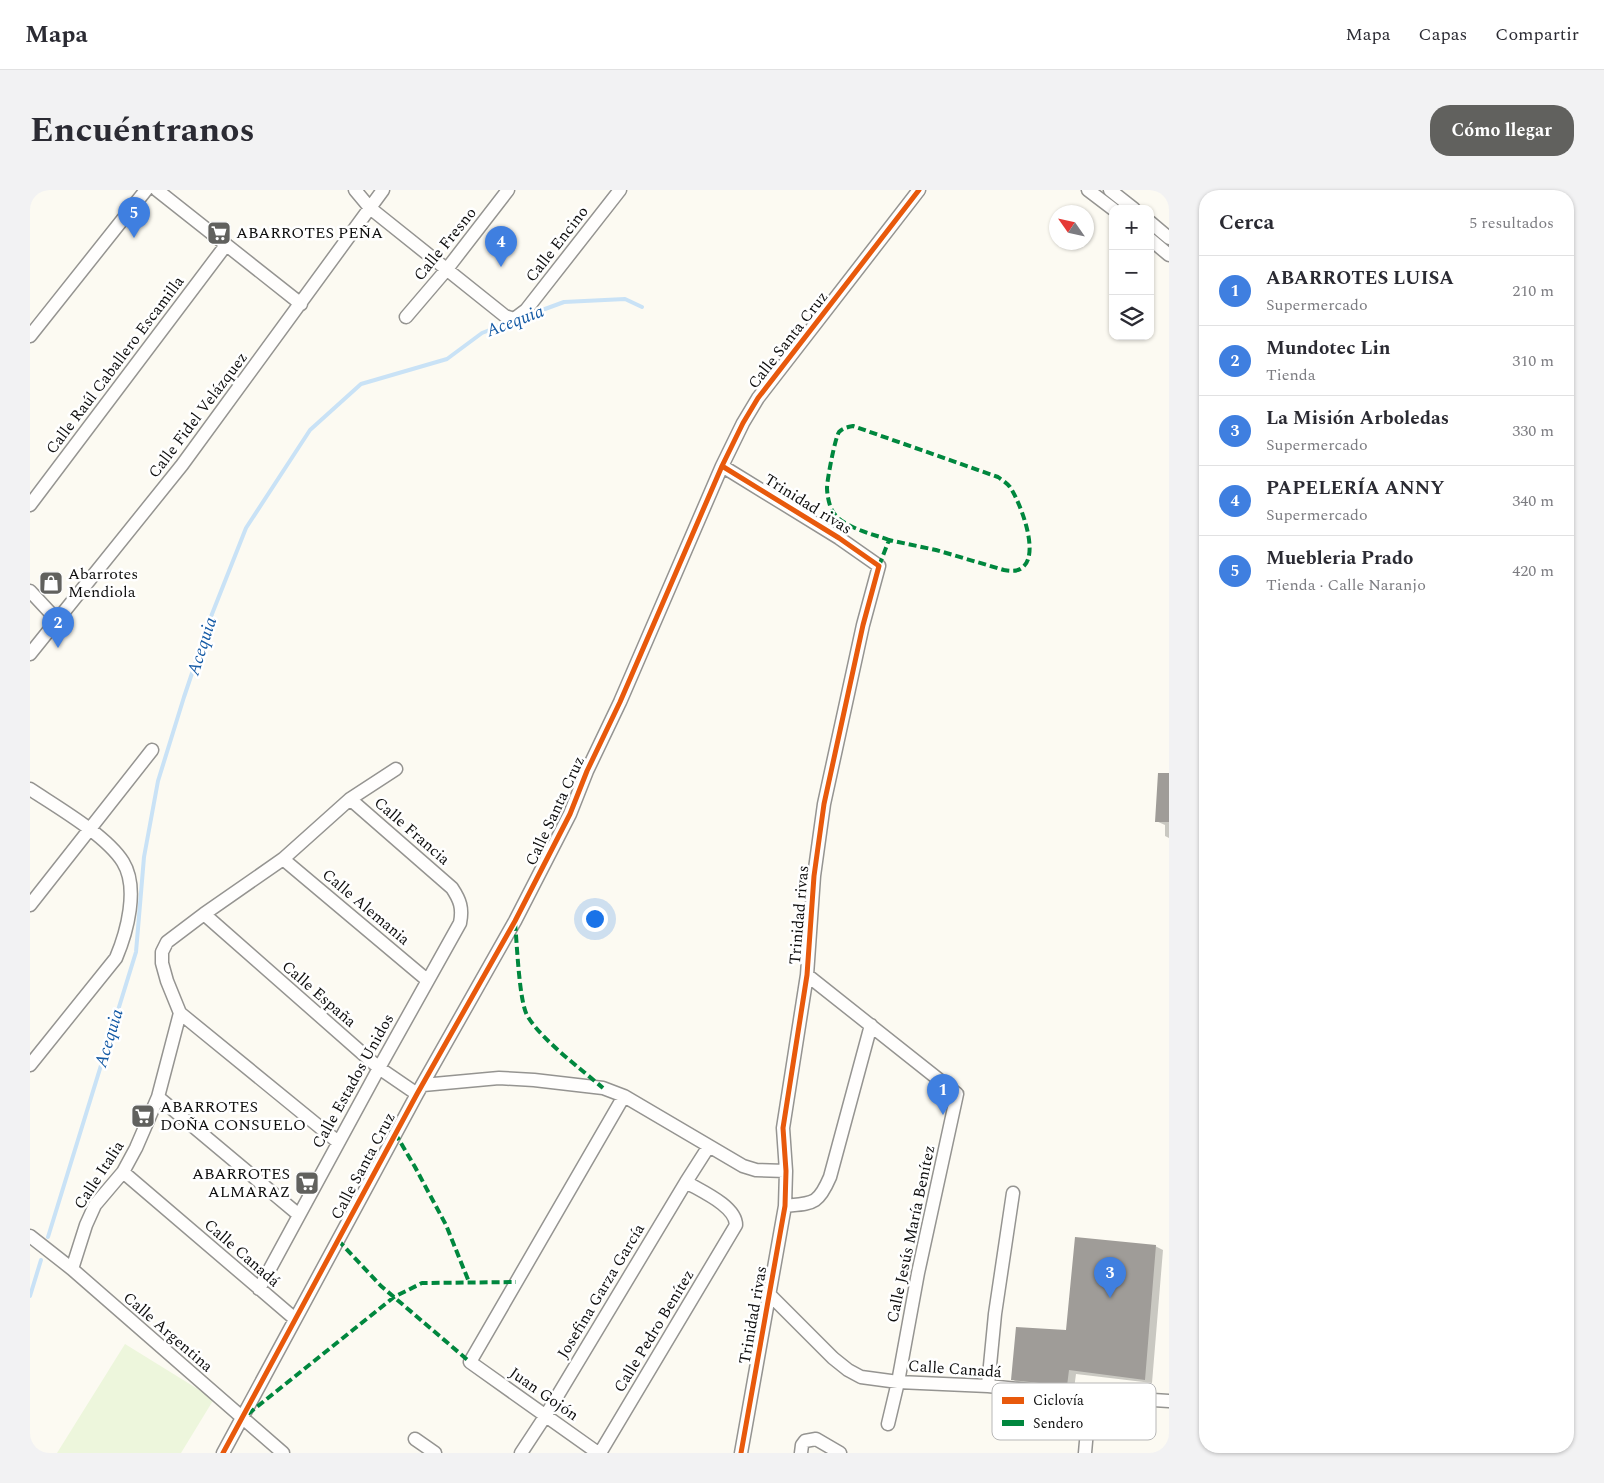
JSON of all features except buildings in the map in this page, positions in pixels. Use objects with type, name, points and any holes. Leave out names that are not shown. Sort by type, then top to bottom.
[{"type":"street","points":[[30,336],[146,190]]},
{"type":"street","points":[[157,190],[301,304]]},
{"type":"street","points":[[355,190],[370,208],[447,269]]},
{"type":"street","name":"Calle Fidel Velázquez","points":[[30,654],[182,465],[383,190]]},
{"type":"street","name":"Calle Fresno","points":[[406,317],[447,269],[508,190]]},
{"type":"street","name":"Calle Encino","points":[[447,269],[505,316],[514,319],[519,317],[620,190]]},
{"type":"street","name":"Calle Santa Cruz","points":[[223,1453],[420,1090],[515,921],[570,814],[587,771],[620,702],[722,466],[743,423],[758,398],[919,190]]},
{"type":"street","points":[[1088,190],[1109,206]]},
{"type":"street","points":[[1110,190],[1129,205]]},
{"type":"street","points":[[1154,225],[1169,238]]},
{"type":"street","points":[[1154,242],[1169,254]]},
{"type":"street","name":"Calle Raúl Caballero Escamilla","points":[[30,505],[226,245]]},
{"type":"street","name":"Trinidad rivas","points":[[722,466],[840,538],[879,566],[855,661],[824,804],[814,876],[807,976],[783,1128],[786,1171],[785,1206],[741,1453]]},
{"type":"street","points":[[30,591],[57,620]]},
{"type":"street","points":[[30,905],[152,750]]},
{"type":"street","points":[[338,1142],[180,1013],[167,981],[162,963],[162,952],[167,942],[174,936],[283,859],[350,798],[396,769]]},
{"type":"street","points":[[30,789],[110,846],[123,862],[128,877],[130,900],[124,940],[116,958],[30,1064]]},
{"type":"street","name":"Calle Francia","points":[[350,798],[452,888]]},
{"type":"street","name":"Calle Alemania","points":[[283,859],[427,980]]},
{"type":"street","name":"Calle Estados Unidos","points":[[259,1289],[338,1142],[460,923],[462,912],[460,900],[452,888]]},
{"type":"street","name":"Calle España","points":[[204,914],[379,1068],[420,1090]]},
{"type":"street","points":[[785,1206],[810,1203],[824,1191],[830,1177],[871,1025],[807,976]]},
{"type":"street","name":"Calle Italia","points":[[72,1269],[86,1225],[95,1205],[123,1172],[136,1148],[158,1096],[180,1013]]},
{"type":"street","name":"Calle Jesús María Benítez","points":[[871,1025],[957,1094],[918,1273],[898,1382],[888,1424]]},
{"type":"street","points":[[420,1090],[477,1079],[534,1080],[603,1088],[624,1096],[743,1166],[756,1170],[786,1171]]},
{"type":"street","points":[[158,1096],[299,1215]]},
{"type":"street","name":"Juan Gojón","points":[[599,1453],[470,1362],[624,1096]]},
{"type":"street","name":"Josefina Garza García","points":[[521,1453],[709,1146]]},
{"type":"street","name":"Calle Canadá","points":[[123,1172],[295,1320]]},
{"type":"street","name":"Calle Pedro Benítez","points":[[599,1453],[736,1225],[736,1219],[726,1207],[686,1182]]},
{"type":"street","points":[[988,1386],[995,1314],[1013,1193]]},
{"type":"street","name":"Calle Argentina","points":[[30,1236],[72,1269],[283,1453]]},
{"type":"street","name":"Calle Canadá","points":[[770,1295],[833,1358],[848,1370],[861,1377],[898,1382],[992,1386]]},
{"type":"street","name":"Calle Canadá","points":[[1156,1400],[1169,1401]]},
{"type":"street","points":[[801,1453],[805,1440],[816,1438],[840,1453]]},
{"type":"street","points":[[416,1439],[435,1453]]},
{"type":"street","points":[[1086,1453],[1087,1440]]},
{"type":"green space","points":[[125,1344],[214,1399],[181,1453],[57,1453]]},
{"type":"waterway","name":"Acequia","points":[[526,316],[564,302],[625,299],[642,307]]},
{"type":"waterway","name":"Acequia","points":[[48,1237],[136,952],[144,857],[158,781],[212,614],[246,528],[310,430],[361,384],[447,359],[482,333],[510,322]]},
{"type":"waterway","name":"Acequia","points":[[30,1296],[41,1260]]},
{"type":"marked path","points":[[879,566],[889,540],[936,550],[1009,571],[1021,569],[1028,560],[1030,551],[1027,527],[1019,504],[1010,487],[998,477],[853,426],[846,428],[839,432],[833,450],[827,488],[831,508],[836,516],[849,525],[889,540]]},
{"type":"marked path","points":[[515,923],[520,987],[528,1017],[543,1036],[603,1088]]},
{"type":"marked path","points":[[395,1133],[446,1225],[469,1282]]},
{"type":"marked path","points":[[338,1240],[381,1286],[470,1362]]},
{"type":"marked path","points":[[248,1414],[394,1297],[422,1283],[516,1282]]},
{"type":"cycle path","points":[[223,1453],[417,1094],[515,921],[570,814],[587,771],[620,702],[722,466],[743,423],[758,398],[919,190]]},
{"type":"cycle path","points":[[722,466],[839,538],[879,566],[863,625],[824,804],[814,876],[807,975],[783,1128],[786,1171],[785,1206],[741,1453]]},
{"type":"place","name":"ABARROTES PEÑA","points":[[219,233]]},
{"type":"place","name":"Muebleria Prado","points":[[134,238]]},
{"type":"place","name":"PAPELERÍA ANNY","points":[[501,267]]},
{"type":"place","name":"Abarrotes Mendiola","points":[[51,583]]},
{"type":"place","name":"Mundotec Lin","points":[[58,648]]},
{"type":"place","name":"ABARROTES LUISA","points":[[943,1115]]},
{"type":"place","name":"ABARROTES DOÑA CONSUELO","points":[[143,1116]]},
{"type":"place","name":"ABARROTES ALMARAZ","points":[[307,1183]]},
{"type":"place","name":"La Misión Arboledas","points":[[1110,1298]]}]
